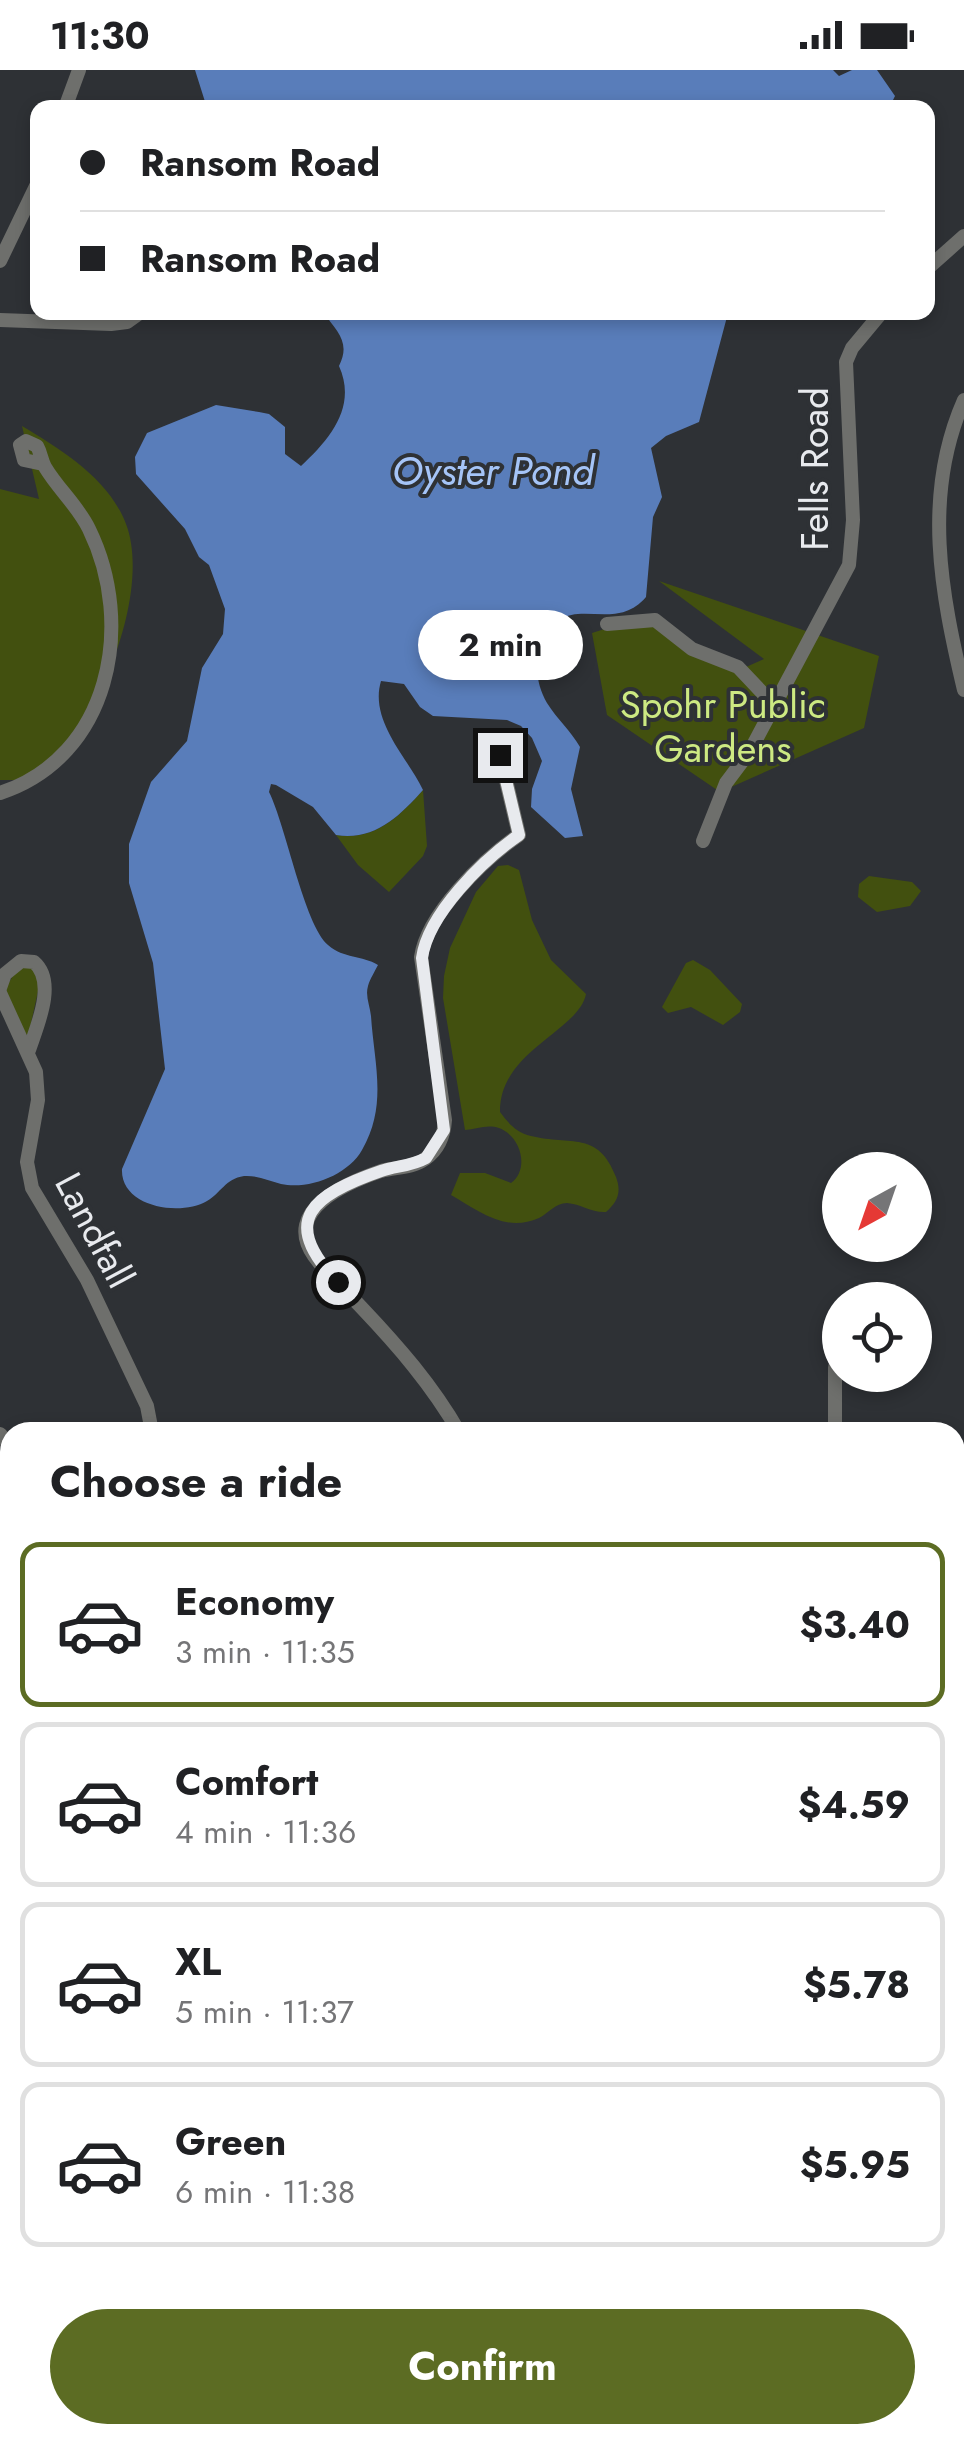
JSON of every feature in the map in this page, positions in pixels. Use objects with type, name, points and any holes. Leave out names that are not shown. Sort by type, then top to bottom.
[{"type":"street","points":[[68,100],[79,70]]},
{"type":"street","points":[[0,261],[30,199]]},
{"type":"street","points":[[935,262],[964,236]]},
{"type":"street","points":[[0,320],[111,324],[130,320]]},
{"type":"street","name":"Fells Road","points":[[703,840],[726,783],[750,751],[849,565],[853,520],[847,457],[846,362],[852,348],[875,320]]},
{"type":"street","points":[[964,400],[942,474],[937,524],[948,615],[964,690]]},
{"type":"street","points":[[0,793],[36,776],[78,737],[98,704],[113,642],[110,591],[89,528],[42,464]]},
{"type":"street","points":[[607,624],[655,620],[692,650],[738,666],[773,704]]},
{"type":"street","points":[[453,1422],[410,1360],[314,1255],[305,1230],[308,1216],[322,1200],[380,1172],[419,1162],[441,1141],[445,1120],[422,958],[424,940],[437,916],[502,846],[519,835],[500,755]]},
{"type":"street","name":"Landfall","points":[[29,1050],[42,1000],[43,972],[34,962],[21,961],[4,974],[0,991],[6,1012],[29,1050],[38,1093],[28,1153],[32,1188],[87,1280],[147,1406],[150,1422]]},
{"type":"street","points":[[835,1392],[835,1422]]},
{"type":"green space","points":[[22,426],[83,467],[108,493],[126,524],[132,553],[131,588],[112,663],[76,731],[54,758],[30,776],[0,780],[0,489],[39,499]]},
{"type":"green space","name":"Spohr Public Gardens","points":[[659,581],[879,656],[864,728],[720,792],[607,715],[592,633],[633,620],[666,628],[737,671],[764,659]]},
{"type":"green space","points":[[423,790],[427,846],[423,856],[389,892],[358,865],[336,835],[374,831],[395,818]]},
{"type":"green space","points":[[498,866],[519,870],[532,920],[551,960],[586,994],[569,1019],[512,1073],[503,1091],[500,1112],[513,1127],[526,1134],[582,1143],[601,1152],[619,1188],[616,1201],[606,1212],[563,1203],[527,1222],[504,1222],[451,1195],[460,1173],[485,1173],[511,1183],[520,1170],[520,1153],[507,1132],[490,1126],[465,1130],[443,998],[450,948],[476,892]]},
{"type":"green space","points":[[869,876],[912,882],[921,891],[910,906],[877,912],[858,897],[859,884]]},
{"type":"green space","points":[[693,960],[710,970],[742,1004],[740,1012],[723,1025],[691,1007],[668,1013],[662,1007],[686,963]]},
{"type":"green space","points":[[31,966],[40,982],[28,1037],[8,1005],[6,987],[18,968]]},
{"type":"water","points":[[195,70],[833,70],[839,76],[852,70],[877,70],[895,96],[893,100],[204,100]]},
{"type":"water","name":"Oyster Pond","points":[[329,320],[726,320],[699,422],[666,436],[651,448],[662,497],[653,517],[646,597],[632,609],[617,613],[560,619],[549,631],[538,657],[544,697],[580,747],[571,789],[583,836],[565,838],[531,807],[532,789],[542,761],[532,738],[521,726],[507,720],[433,716],[420,707],[404,684],[381,681],[380,710],[385,725],[423,790],[405,809],[374,831],[336,835],[313,807],[276,785],[271,784],[269,792],[319,934],[334,949],[378,965],[367,990],[377,1084],[370,1133],[356,1159],[327,1179],[292,1185],[244,1176],[196,1206],[168,1208],[141,1200],[131,1192],[122,1169],[165,1069],[153,963],[129,883],[129,844],[151,782],[187,741],[202,668],[223,634],[225,609],[209,565],[199,557],[185,529],[136,474],[135,457],[147,433],[216,405],[269,414],[285,427],[285,454],[301,466],[331,433],[343,408],[344,381],[339,366],[344,350]]},
{"type":"route","points":[[338,1282],[309,1247],[306,1222],[316,1205],[380,1172],[419,1162],[441,1141],[445,1120],[422,958],[424,940],[437,916],[502,846],[519,835],[500,755]]}]
